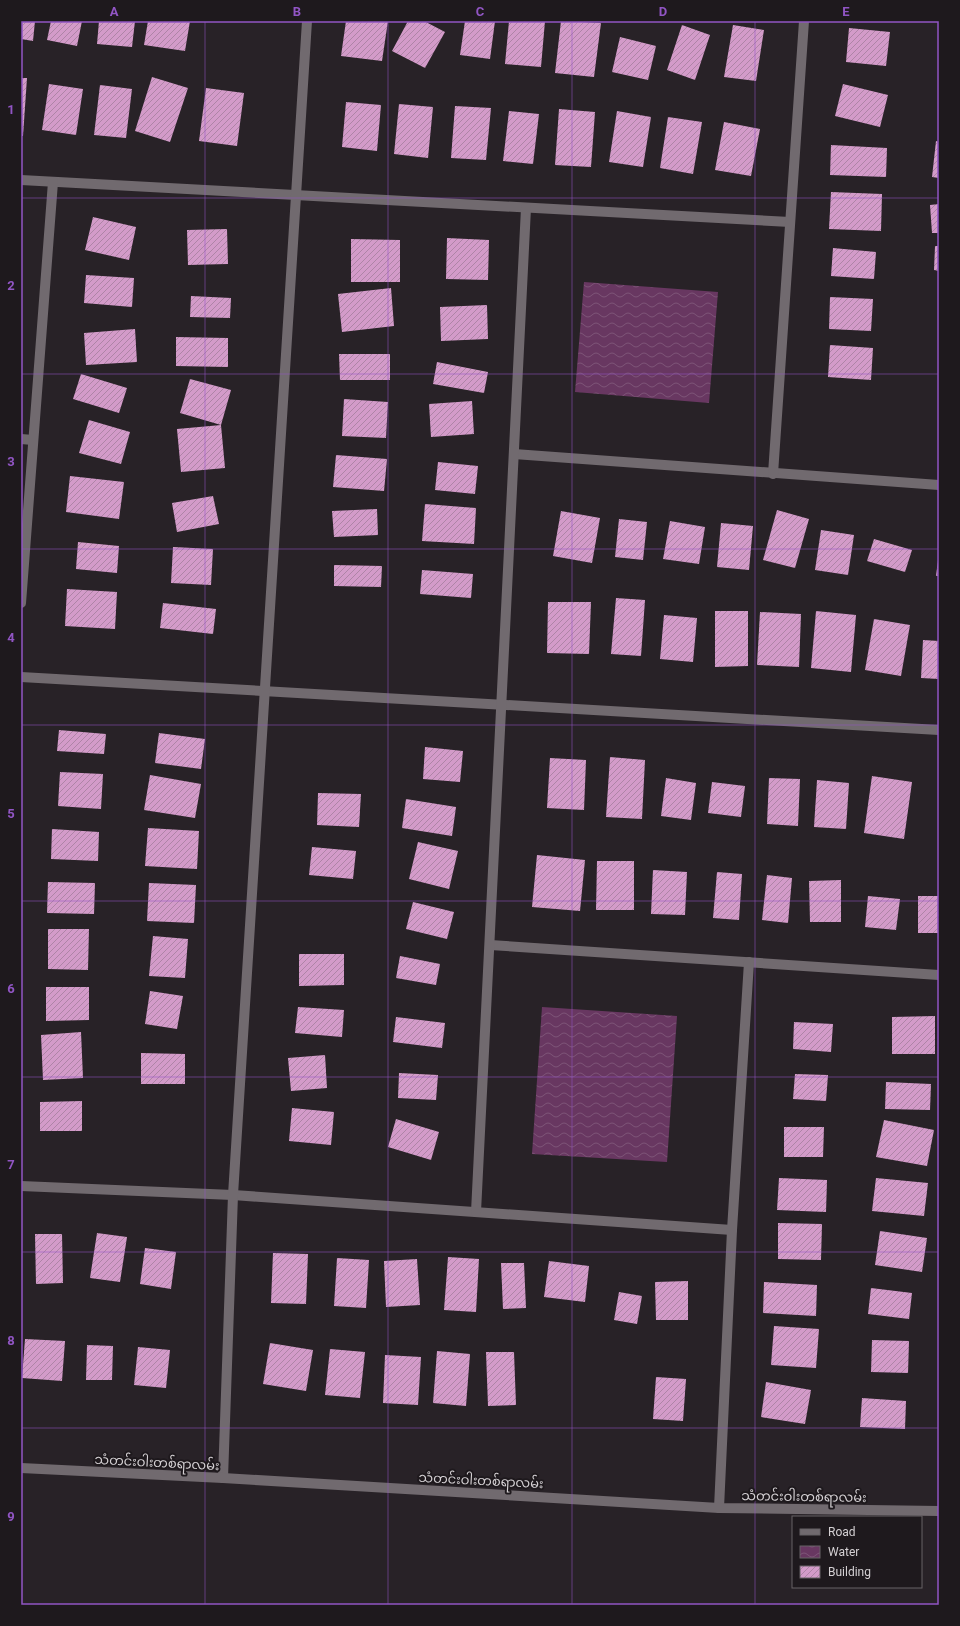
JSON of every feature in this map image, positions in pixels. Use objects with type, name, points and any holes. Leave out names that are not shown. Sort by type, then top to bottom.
[{"type":"street","points":[[223,1478],[233,1195],[307,21]]},
{"type":"street","points":[[773,474],[804,21]]},
{"type":"street","points":[[21,180],[790,222]]},
{"type":"street","points":[[21,603],[53,182]]},
{"type":"street","points":[[476,1212],[526,208]]},
{"type":"street","points":[[21,439],[34,440]]},
{"type":"street","points":[[514,454],[939,485]]},
{"type":"street","points":[[21,677],[502,706],[939,730]]},
{"type":"street","points":[[490,945],[939,975]]},
{"type":"street","points":[[719,1508],[732,1230],[749,962]]},
{"type":"street","points":[[21,1186],[233,1195],[732,1230]]},
{"type":"street","name":"သံတင်းဝါးတစ်ရာလမ်း","points":[[21,1468],[223,1478],[719,1508],[939,1512]]},
{"type":"water","points":[[584,282],[718,292],[709,403],[575,392]]},
{"type":"water","points":[[542,1007],[677,1016],[667,1162],[532,1154]]},
{"type":"building","points":[[21,21],[35,21],[33,41],[21,39]]},
{"type":"building","points":[[51,21],[82,21],[77,46],[47,40]]},
{"type":"building","points":[[99,21],[135,21],[132,47],[97,44]]},
{"type":"building","points":[[148,21],[190,21],[185,51],[144,45]]},
{"type":"building","points":[[346,21],[388,21],[382,61],[341,56]]},
{"type":"building","points":[[408,21],[424,21],[445,32],[425,68],[392,51]]},
{"type":"building","points":[[465,21],[495,21],[490,59],[460,55]]},
{"type":"building","points":[[509,21],[545,21],[541,67],[505,64]]},
{"type":"building","points":[[561,21],[601,23],[594,77],[555,73]]},
{"type":"building","points":[[682,25],[710,35],[695,80],[667,70]]},
{"type":"building","points":[[733,25],[764,30],[756,81],[724,77]]},
{"type":"building","points":[[849,28],[890,32],[886,66],[846,62]]},
{"type":"building","points":[[620,37],[656,46],[648,80],[612,72]]},
{"type":"building","points":[[152,77],[188,88],[170,142],[135,131]]},
{"type":"building","points":[[21,78],[27,78],[23,136],[21,136]]},
{"type":"building","points":[[49,84],[83,89],[76,135],[42,130]]},
{"type":"building","points":[[843,84],[888,95],[880,127],[835,116]]},
{"type":"building","points":[[100,85],[132,89],[126,138],[94,135]]},
{"type":"building","points":[[206,88],[244,93],[237,146],[199,141]]},
{"type":"building","points":[[346,102],[381,105],[377,151],[342,147]]},
{"type":"building","points":[[399,104],[433,107],[428,158],[394,154]]},
{"type":"building","points":[[455,106],[491,108],[486,160],[451,158]]},
{"type":"building","points":[[559,109],[595,112],[591,167],[555,165]]},
{"type":"building","points":[[509,111],[539,114],[533,164],[503,161]]},
{"type":"building","points":[[617,111],[651,117],[643,167],[609,162]]},
{"type":"building","points":[[668,117],[702,122],[693,174],[660,168]]},
{"type":"building","points":[[724,122],[760,129],[751,176],[715,170]]},
{"type":"building","points":[[936,141],[939,142],[939,178],[932,177]]},
{"type":"building","points":[[831,145],[887,148],[886,177],[830,175]]},
{"type":"building","points":[[831,192],[882,194],[881,231],[829,229]]},
{"type":"building","points":[[939,204],[939,233],[932,233],[930,205]]},
{"type":"building","points":[[93,217],[136,227],[129,260],[85,250]]},
{"type":"building","points":[[227,229],[228,264],[188,265],[187,230]]},
{"type":"building","points":[[447,238],[489,240],[488,280],[446,279]]},
{"type":"building","points":[[351,239],[400,240],[400,282],[351,282]]},
{"type":"building","points":[[935,246],[939,246],[939,271],[934,270]]},
{"type":"building","points":[[833,248],[876,252],[874,279],[831,276]]},
{"type":"building","points":[[86,275],[134,278],[132,307],[84,303]]},
{"type":"building","points":[[391,288],[394,326],[342,332],[338,294]]},
{"type":"building","points":[[191,296],[231,298],[230,318],[190,317]]},
{"type":"building","points":[[830,297],[873,299],[871,331],[829,329]]},
{"type":"building","points":[[487,305],[488,339],[441,341],[440,307]]},
{"type":"building","points":[[135,329],[137,362],[86,365],[84,333]]},
{"type":"building","points":[[176,337],[228,338],[228,367],[176,366]]},
{"type":"building","points":[[830,345],[873,348],[871,380],[828,377]]},
{"type":"building","points":[[339,354],[390,354],[390,380],[340,380]]},
{"type":"building","points":[[437,362],[488,372],[484,393],[433,384]]},
{"type":"building","points":[[81,374],[127,388],[119,413],[73,399]]},
{"type":"building","points":[[190,379],[231,390],[221,425],[180,413]]},
{"type":"building","points":[[344,399],[388,402],[386,438],[342,436]]},
{"type":"building","points":[[472,401],[474,434],[431,437],[429,404]]},
{"type":"building","points":[[89,420],[130,432],[121,464],[79,453]]},
{"type":"building","points":[[221,425],[225,468],[181,472],[177,429]]},
{"type":"building","points":[[336,455],[387,459],[384,491],[333,487]]},
{"type":"building","points":[[438,462],[478,466],[475,494],[435,490]]},
{"type":"building","points":[[70,476],[124,482],[119,519],[66,512]]},
{"type":"building","points":[[213,496],[219,524],[177,532],[172,503]]},
{"type":"building","points":[[425,504],[476,508],[474,544],[422,541]]},
{"type":"building","points":[[377,509],[378,535],[334,537],[332,511]]},
{"type":"building","points":[[777,510],[809,519],[795,568],[763,560]]},
{"type":"building","points":[[561,511],[600,518],[592,563],[553,556]]},
{"type":"building","points":[[619,519],[647,522],[643,560],[615,557]]},
{"type":"building","points":[[670,521],[705,527],[699,564],[663,559]]},
{"type":"building","points":[[721,523],[753,526],[749,570],[717,567]]},
{"type":"building","points":[[821,530],[854,535],[848,575],[815,570]]},
{"type":"building","points":[[874,539],[912,550],[905,572],[867,561]]},
{"type":"building","points":[[78,542],[119,546],[117,573],[76,569]]},
{"type":"building","points":[[173,547],[213,549],[211,585],[171,583]]},
{"type":"building","points":[[938,560],[939,576],[936,576]]},
{"type":"building","points":[[334,565],[382,566],[381,587],[334,586]]},
{"type":"building","points":[[422,570],[473,574],[471,598],[420,594]]},
{"type":"building","points":[[67,589],[117,592],[115,629],[65,626]]},
{"type":"building","points":[[616,598],[645,600],[641,656],[611,654]]},
{"type":"building","points":[[548,602],[591,602],[589,654],[547,653]]},
{"type":"building","points":[[163,603],[216,609],[213,634],[160,628]]},
{"type":"building","points":[[715,611],[748,611],[748,666],[715,667]]},
{"type":"building","points":[[816,611],[856,615],[851,672],[811,668]]},
{"type":"building","points":[[760,612],[801,614],[799,667],[757,665]]},
{"type":"building","points":[[664,615],[697,618],[693,662],[660,659]]},
{"type":"building","points":[[874,619],[910,625],[901,676],[865,670]]},
{"type":"building","points":[[923,640],[939,641],[939,679],[921,678]]},
{"type":"building","points":[[59,730],[106,734],[104,754],[57,751]]},
{"type":"building","points":[[159,733],[205,739],[201,769],[155,763]]},
{"type":"building","points":[[425,747],[463,751],[460,782],[423,779]]},
{"type":"building","points":[[610,757],[645,760],[642,819],[606,817]]},
{"type":"building","points":[[550,758],[586,760],[584,810],[547,808]]},
{"type":"building","points":[[60,772],[103,774],[101,809],[58,806]]},
{"type":"building","points":[[150,775],[201,784],[195,818],[144,810]]},
{"type":"building","points":[[872,776],[912,782],[904,839],[864,833]]},
{"type":"building","points":[[666,778],[696,783],[691,820],[661,816]]},
{"type":"building","points":[[769,778],[800,779],[798,826],[767,824]]},
{"type":"building","points":[[817,780],[849,783],[846,829],[814,827]]},
{"type":"building","points":[[712,782],[745,786],[741,817],[708,813]]},
{"type":"building","points":[[318,793],[361,794],[359,827],[317,825]]},
{"type":"building","points":[[406,799],[456,807],[452,836],[402,828]]},
{"type":"building","points":[[148,828],[199,831],[197,869],[145,866]]},
{"type":"building","points":[[52,829],[99,832],[98,861],[51,859]]},
{"type":"building","points":[[418,842],[458,851],[449,889],[409,879]]},
{"type":"building","points":[[312,847],[356,851],[353,879],[309,875]]},
{"type":"building","points":[[537,855],[585,860],[580,911],[532,907]]},
{"type":"building","points":[[597,861],[634,861],[634,910],[596,910]]},
{"type":"building","points":[[653,870],[687,872],[685,915],[651,914]]},
{"type":"building","points":[[717,872],[742,874],[739,920],[713,918]]},
{"type":"building","points":[[767,875],[792,878],[788,923],[762,920]]},
{"type":"building","points":[[841,880],[841,922],[810,922],[809,881]]},
{"type":"building","points":[[48,882],[95,883],[94,914],[47,913]]},
{"type":"building","points":[[149,883],[196,885],[194,923],[147,921]]},
{"type":"building","points":[[868,896],[900,899],[896,930],[865,927]]},
{"type":"building","points":[[918,896],[939,896],[939,933],[918,933]]},
{"type":"building","points":[[413,902],[454,912],[447,939],[406,929]]},
{"type":"building","points":[[48,929],[89,929],[88,970],[48,969]]},
{"type":"building","points":[[153,936],[188,939],[185,978],[149,976]]},
{"type":"building","points":[[299,954],[344,954],[344,985],[299,986]]},
{"type":"building","points":[[400,956],[440,964],[436,985],[396,978]]},
{"type":"building","points":[[46,987],[89,987],[89,1020],[46,1021]]},
{"type":"building","points":[[150,991],[183,996],[177,1029],[145,1024]]},
{"type":"building","points":[[298,1007],[344,1010],[342,1037],[295,1033]]},
{"type":"building","points":[[935,1016],[935,1054],[892,1054],[892,1017]]},
{"type":"building","points":[[396,1017],[445,1023],[442,1048],[393,1042]]},
{"type":"building","points":[[794,1022],[833,1024],[831,1052],[793,1049]]},
{"type":"building","points":[[81,1032],[83,1078],[43,1080],[41,1035]]},
{"type":"building","points":[[141,1053],[185,1054],[185,1084],[141,1084]]},
{"type":"building","points":[[325,1055],[327,1088],[291,1091],[288,1058]]},
{"type":"building","points":[[399,1073],[438,1075],[436,1100],[398,1098]]},
{"type":"building","points":[[795,1074],[828,1075],[826,1101],[793,1099]]},
{"type":"building","points":[[886,1082],[931,1084],[930,1110],[885,1109]]},
{"type":"building","points":[[82,1101],[82,1131],[40,1131],[40,1102]]},
{"type":"building","points":[[292,1108],[334,1112],[331,1145],[289,1141]]},
{"type":"building","points":[[396,1119],[439,1132],[431,1160],[388,1147]]},
{"type":"building","points":[[884,1120],[934,1130],[927,1166],[876,1157]]},
{"type":"building","points":[[784,1127],[824,1127],[823,1157],[784,1157]]},
{"type":"building","points":[[779,1178],[827,1180],[826,1212],[777,1210]]},
{"type":"building","points":[[876,1178],[928,1183],[924,1216],[872,1211]]},
{"type":"building","points":[[778,1223],[822,1224],[821,1260],[778,1259]]},
{"type":"building","points":[[880,1231],[927,1238],[922,1272],[875,1265]]},
{"type":"building","points":[[97,1233],[127,1237],[120,1282],[90,1278]]},
{"type":"building","points":[[35,1234],[62,1234],[63,1283],[36,1284]]},
{"type":"building","points":[[145,1248],[176,1252],[171,1289],[140,1284]]},
{"type":"building","points":[[273,1253],[308,1254],[306,1304],[271,1303]]},
{"type":"building","points":[[448,1257],[479,1259],[476,1312],[444,1310]]},
{"type":"building","points":[[337,1258],[369,1260],[366,1308],[334,1306]]},
{"type":"building","points":[[417,1259],[420,1305],[386,1307],[384,1261]]},
{"type":"building","points":[[549,1261],[589,1266],[585,1302],[544,1297]]},
{"type":"building","points":[[501,1263],[524,1263],[526,1308],[503,1309]]},
{"type":"building","points":[[688,1281],[688,1320],[656,1320],[655,1282]]},
{"type":"building","points":[[764,1282],[817,1285],[816,1316],[763,1313]]},
{"type":"building","points":[[871,1288],[912,1293],[909,1319],[868,1314]]},
{"type":"building","points":[[619,1292],[642,1296],[637,1324],[614,1320]]},
{"type":"building","points":[[774,1326],[819,1329],[816,1368],[771,1365]]},
{"type":"building","points":[[25,1339],[65,1341],[62,1381],[22,1378]]},
{"type":"building","points":[[872,1340],[909,1341],[908,1373],[871,1372]]},
{"type":"building","points":[[270,1343],[313,1350],[306,1391],[263,1384]]},
{"type":"building","points":[[87,1345],[113,1346],[112,1380],[86,1380]]},
{"type":"building","points":[[138,1347],[170,1350],[166,1388],[134,1385]]},
{"type":"building","points":[[330,1349],[365,1352],[360,1398],[325,1395]]},
{"type":"building","points":[[437,1351],[470,1354],[466,1406],[433,1403]]},
{"type":"building","points":[[486,1352],[514,1352],[516,1405],[488,1406]]},
{"type":"building","points":[[385,1355],[421,1357],[418,1405],[383,1403]]},
{"type":"building","points":[[656,1377],[686,1379],[683,1421],[653,1419]]},
{"type":"building","points":[[766,1382],[811,1390],[805,1424],[761,1417]]},
{"type":"building","points":[[862,1398],[906,1401],[905,1429],[860,1427]]}]
